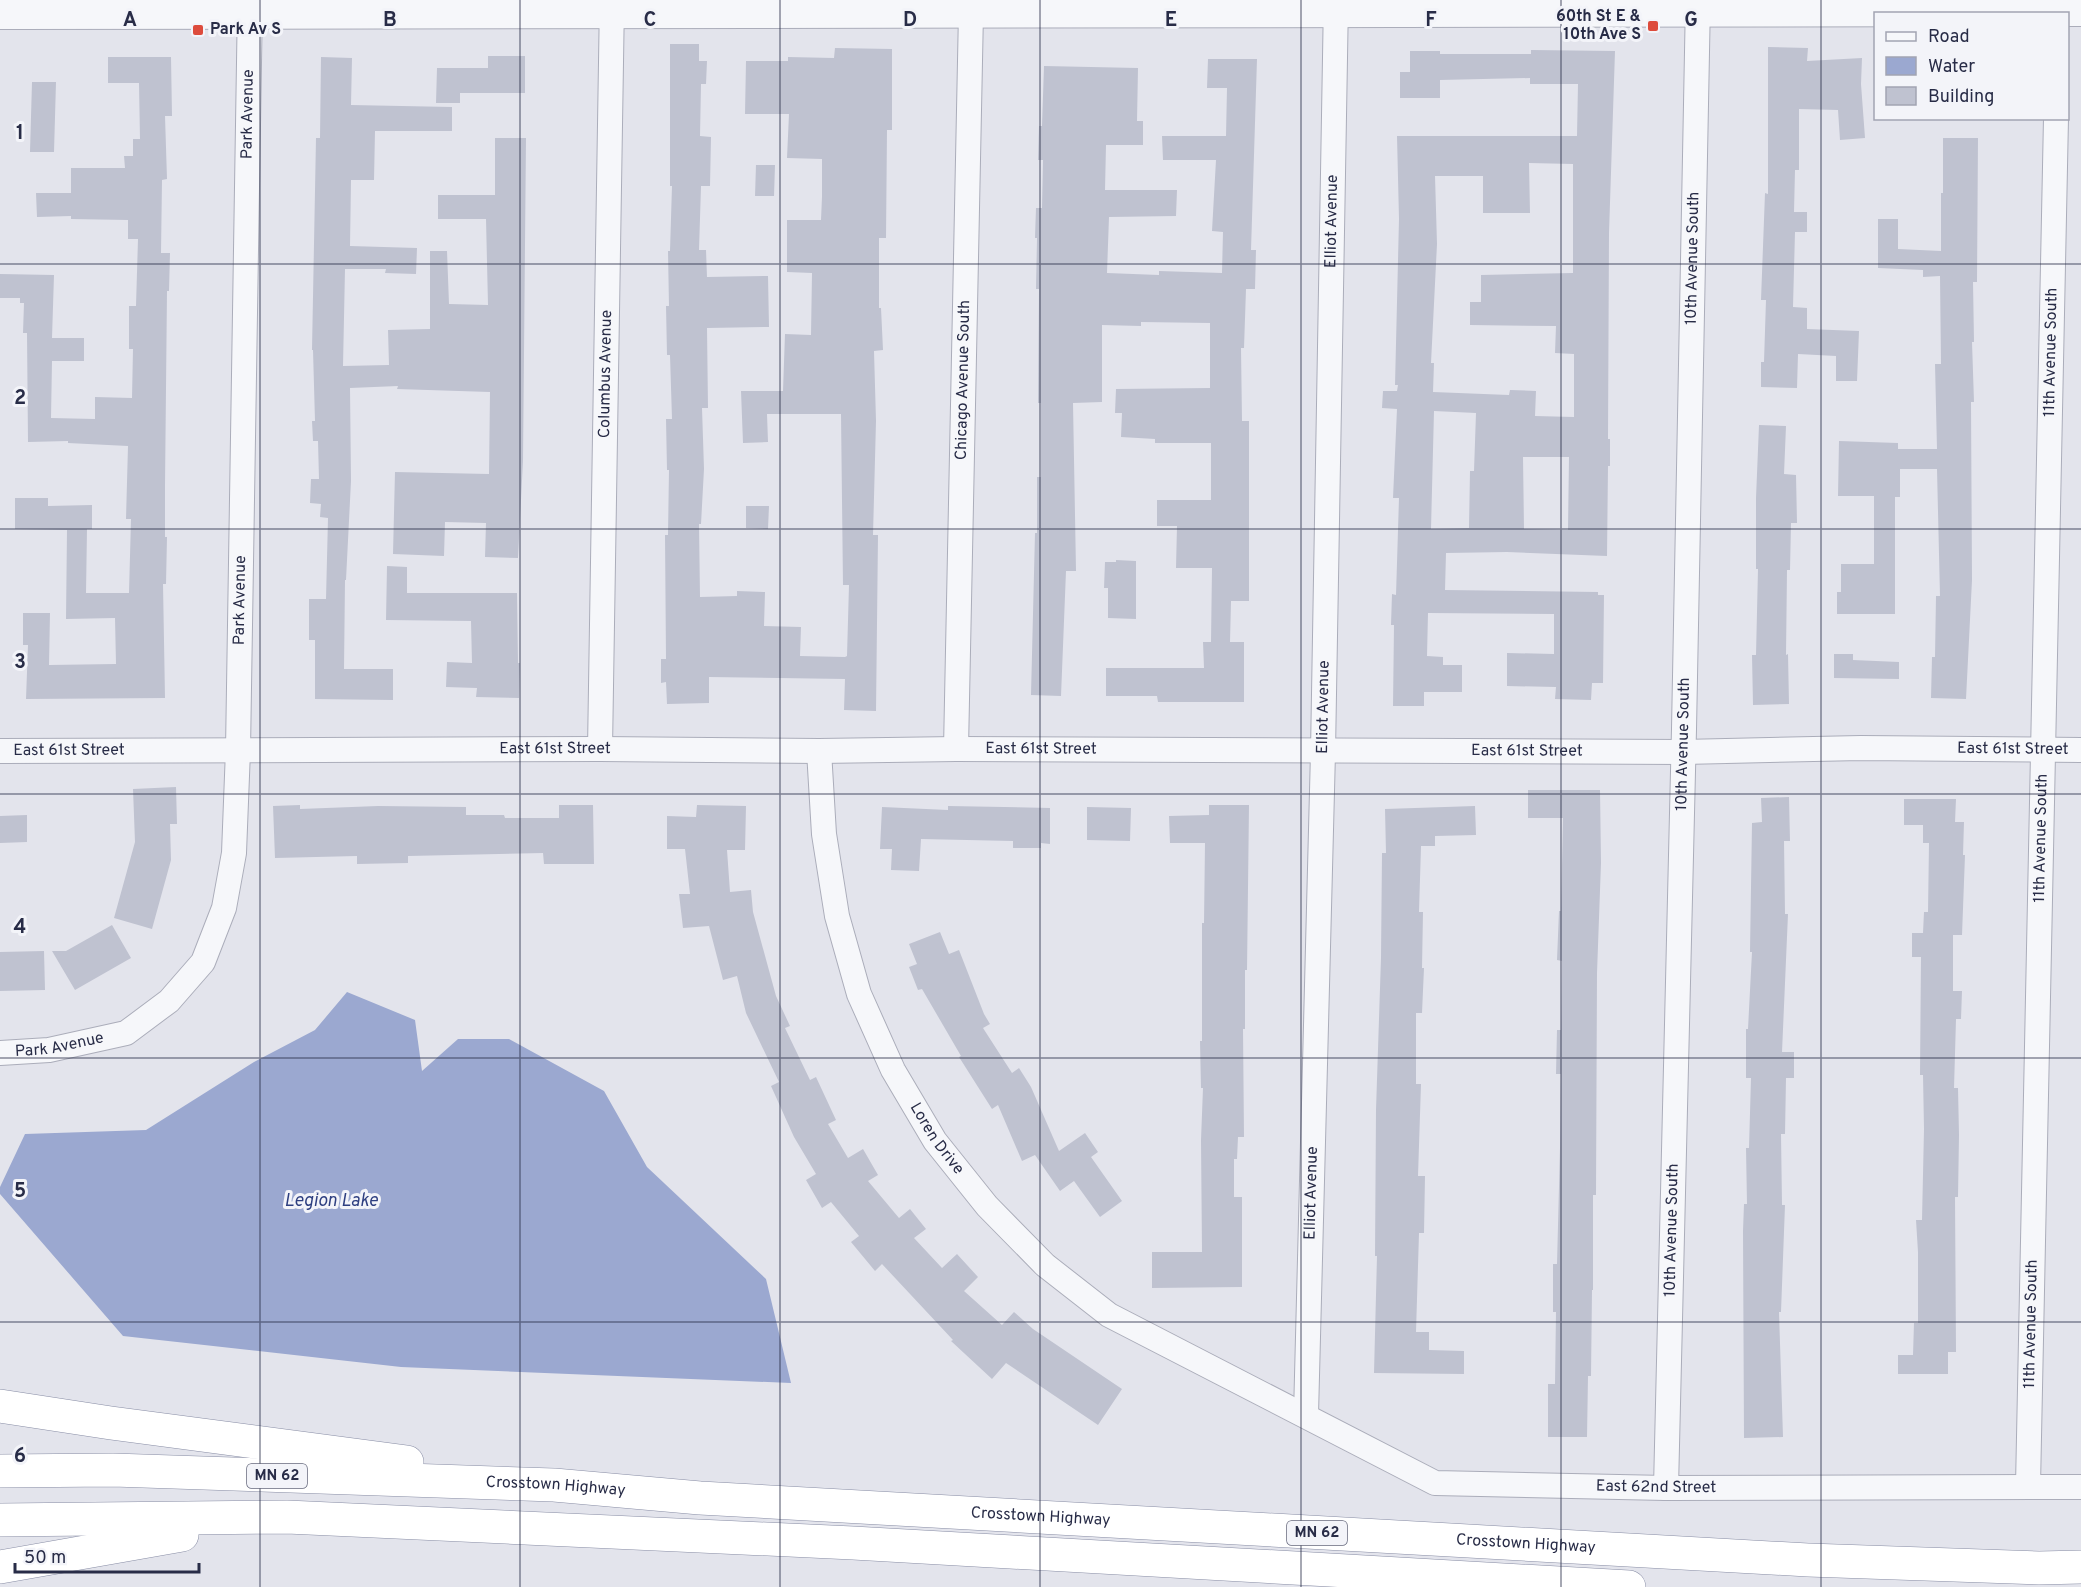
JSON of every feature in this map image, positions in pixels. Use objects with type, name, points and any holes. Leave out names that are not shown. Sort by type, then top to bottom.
[{"type":"highway","points":[[0,1406],[111,1423],[362,1455],[554,1485]]},
{"type":"highway","name":"Crosstown Highway","points":[[0,1471],[113,1470],[554,1485],[700,1498],[1796,1560],[2038,1568],[2081,1567]]},
{"type":"highway","points":[[0,1567],[87,1550],[287,1517]]},
{"type":"highway","name":"MN 62","points":[[0,1520],[287,1517],[853,1543],[1629,1587]]},
{"type":"street","points":[[0,14],[250,7],[612,6],[1698,5],[2064,9]]},
{"type":"street","name":"10th Avenue South","points":[[1666,1488],[1698,5]]},
{"type":"street","name":"Columbus Avenue","points":[[600,749],[612,6]]},
{"type":"street","name":"Chicago Avenue South","points":[[956,749],[971,6]]},
{"type":"street","name":"Elliot Avenue","points":[[1306,1415],[1323,752],[1336,6]]},
{"type":"street","name":"Park Avenue","points":[[0,1053],[49,1050],[126,1033],[169,1002],[203,962],[225,908],[234,853],[238,750],[250,7]]},
{"type":"street","name":"11th Avenue South","points":[[2028,1486],[2056,120]]},
{"type":"street","name":"East 61st Street","points":[[0,751],[956,749],[1683,752],[1861,748],[2081,750]]},
{"type":"street","name":"Loren Drive","points":[[819,751],[824,834],[837,916],[859,994],[893,1070],[935,1141],[987,1206],[1045,1264],[1109,1315],[1254,1390]]},
{"type":"street","name":"East 62nd Street","points":[[1254,1390],[1435,1484],[1666,1488],[2081,1487]]},
{"type":"water","name":"Legion Lake","points":[[347,992],[415,1020],[422,1071],[458,1039],[509,1039],[604,1091],[647,1167],[766,1279],[791,1383],[401,1367],[123,1336],[0,1194],[0,1187],[25,1134],[146,1130],[254,1062],[315,1030]]},
{"type":"building","points":[[670,44],[699,44],[699,61],[707,61],[706,84],[701,84],[700,136],[711,137],[710,186],[701,186],[699,250],[706,250],[707,277],[768,276],[769,327],[707,328],[708,408],[702,408],[704,469],[701,524],[699,524],[700,597],[737,596],[737,591],[765,592],[764,626],[801,627],[800,656],[847,656],[849,585],[843,585],[841,414],[767,414],[768,442],[743,443],[741,391],[783,391],[785,334],[811,335],[812,273],[787,272],[787,220],[821,220],[822,159],[787,158],[789,114],[745,114],[746,61],[788,61],[788,57],[834,58],[835,48],[892,49],[892,130],[887,130],[886,238],[879,238],[879,308],[881,308],[883,350],[874,351],[876,421],[873,535],[878,535],[876,711],[844,710],[845,679],[709,677],[709,703],[667,704],[666,682],[661,683],[661,659],[666,659],[665,535],[668,535],[669,470],[667,470],[666,419],[672,419],[666,306],[669,306],[668,251],[670,251],[672,186],[670,186]]},
{"type":"building","points":[[1768,47],[1808,48],[1807,61],[1862,58],[1861,84],[1865,138],[1840,140],[1838,110],[1799,109],[1799,170],[1795,170],[1794,212],[1807,212],[1807,232],[1795,232],[1793,307],[1807,308],[1807,329],[1859,331],[1857,381],[1836,381],[1836,356],[1798,354],[1797,388],[1761,387],[1766,300],[1761,300],[1765,193],[1768,194]]},
{"type":"building","points":[[1531,50],[1615,51],[1609,233],[1608,439],[1610,439],[1610,466],[1608,466],[1607,556],[1507,552],[1446,553],[1445,590],[1598,592],[1598,595],[1604,595],[1603,683],[1592,683],[1591,700],[1555,699],[1556,687],[1507,686],[1507,653],[1554,654],[1554,614],[1428,613],[1427,656],[1443,657],[1443,665],[1462,665],[1462,692],[1424,692],[1424,706],[1393,706],[1394,625],[1391,625],[1392,594],[1396,595],[1399,498],[1393,498],[1397,409],[1382,408],[1383,391],[1397,391],[1398,385],[1395,385],[1399,219],[1397,136],[1577,136],[1578,84],[1530,84],[1530,78],[1440,80],[1440,98],[1400,98],[1400,72],[1410,72],[1410,51],[1440,51],[1440,54],[1531,54]],"holes":[[[1529,163],[1573,164],[1573,273],[1481,275],[1481,302],[1470,302],[1470,325],[1556,326],[1555,353],[1574,354],[1574,417],[1535,416],[1536,391],[1510,390],[1509,395],[1433,392],[1434,363],[1431,363],[1437,244],[1435,176],[1483,176],[1483,213],[1530,213]],[[1434,411],[1476,413],[1474,471],[1470,471],[1469,528],[1431,529]],[[1523,457],[1569,457],[1568,530],[1524,529]]]},
{"type":"building","points":[[488,56],[525,56],[525,93],[460,93],[460,103],[436,103],[437,68],[488,68]]},
{"type":"building","points":[[108,57],[171,57],[172,116],[165,116],[167,179],[162,180],[161,253],[170,253],[169,291],[167,291],[165,537],[167,537],[166,584],[163,584],[165,698],[26,699],[28,645],[23,645],[23,613],[50,613],[49,665],[116,664],[115,618],[66,619],[67,530],[15,529],[15,498],[48,498],[48,506],[92,505],[92,529],[87,529],[86,593],[129,593],[131,519],[126,519],[128,446],[68,443],[68,441],[28,442],[27,333],[23,333],[24,303],[20,303],[20,298],[0,298],[0,274],[54,275],[52,338],[84,338],[84,361],[52,361],[51,418],[95,419],[95,397],[132,398],[133,349],[129,349],[129,306],[136,306],[138,239],[128,239],[128,220],[71,219],[71,216],[37,217],[36,193],[71,193],[71,168],[125,168],[124,156],[133,156],[133,139],[140,139],[139,83],[108,83]]},
{"type":"building","points":[[321,57],[352,58],[351,105],[452,107],[452,131],[375,131],[374,180],[351,180],[350,246],[417,248],[416,274],[385,273],[386,269],[345,269],[343,366],[389,365],[388,330],[430,329],[430,251],[447,251],[449,304],[488,305],[486,219],[438,219],[438,195],[495,195],[495,138],[526,138],[523,461],[518,558],[485,557],[486,523],[445,522],[444,556],[393,554],[395,472],[489,474],[490,392],[397,389],[398,386],[350,388],[351,481],[345,580],[344,669],[393,669],[393,700],[315,699],[315,640],[309,640],[309,599],[326,599],[328,518],[320,517],[321,504],[310,503],[311,479],[319,479],[318,441],[313,441],[312,421],[315,421],[312,350],[316,138],[320,138]]},
{"type":"building","points":[[1208,59],[1257,59],[1251,250],[1256,250],[1255,289],[1246,289],[1244,348],[1241,348],[1242,421],[1249,421],[1249,601],[1231,601],[1230,642],[1244,642],[1244,702],[1158,702],[1157,696],[1106,696],[1106,668],[1204,668],[1203,642],[1211,642],[1212,568],[1176,568],[1177,526],[1157,526],[1157,500],[1211,500],[1211,443],[1155,443],[1155,439],[1121,437],[1122,413],[1115,413],[1116,389],[1210,388],[1210,323],[1141,322],[1141,326],[1102,325],[1102,402],[1073,403],[1076,571],[1066,571],[1061,696],[1031,695],[1037,477],[1041,477],[1041,403],[1038,403],[1039,289],[1036,289],[1037,238],[1035,238],[1036,208],[1042,208],[1043,160],[1038,160],[1039,126],[1042,126],[1044,66],[1138,68],[1137,121],[1143,121],[1143,145],[1106,145],[1105,190],[1177,190],[1176,216],[1109,217],[1107,273],[1159,275],[1159,271],[1222,273],[1223,232],[1212,231],[1216,160],[1163,160],[1162,136],[1226,136],[1227,88],[1207,88]]},
{"type":"building","points":[[32,82],[56,82],[54,152],[30,152]]},
{"type":"building","points":[[1943,138],[1978,138],[1977,282],[1973,282],[1974,342],[1972,342],[1974,402],[1971,402],[1972,580],[1966,699],[1931,698],[1932,657],[1935,657],[1936,596],[1940,596],[1937,469],[1900,469],[1900,497],[1895,497],[1895,614],[1837,614],[1837,592],[1841,592],[1841,564],[1874,564],[1874,496],[1838,496],[1839,441],[1898,443],[1898,449],[1937,449],[1935,364],[1941,364],[1940,276],[1923,277],[1923,270],[1878,268],[1878,219],[1898,219],[1898,249],[1941,251]]},
{"type":"building","points":[[756,165],[775,165],[774,196],[755,196]]},
{"type":"building","points":[[1759,425],[1786,426],[1784,474],[1796,475],[1797,523],[1791,523],[1790,570],[1787,570],[1786,655],[1788,654],[1789,704],[1753,705],[1752,655],[1756,655],[1758,569],[1756,569],[1756,498]]},
{"type":"building","points":[[746,506],[769,506],[768,529],[746,528]]},
{"type":"building","points":[[1116,560],[1136,561],[1136,619],[1108,618],[1108,588],[1104,588],[1105,562],[1116,562]]},
{"type":"building","points":[[387,566],[407,567],[407,593],[517,593],[519,698],[476,697],[477,688],[446,687],[447,662],[472,663],[471,621],[386,620]]},
{"type":"building","points":[[1834,654],[1853,654],[1853,660],[1899,662],[1899,679],[1834,678]]},
{"type":"building","points":[[176,787],[177,824],[170,824],[171,860],[152,929],[114,918],[135,842],[133,789]]},
{"type":"building","points":[[1528,790],[1600,790],[1596,1195],[1593,1195],[1591,1376],[1588,1376],[1587,1437],[1548,1437],[1548,1384],[1555,1384],[1556,1312],[1553,1312],[1553,1264],[1557,1264],[1561,1074],[1556,1074],[1557,1030],[1561,1030],[1562,961],[1557,960],[1559,911],[1561,911],[1563,818],[1528,818]]},
{"type":"building","points":[[1789,797],[1790,841],[1784,841],[1785,914],[1788,914],[1782,1052],[1794,1052],[1794,1078],[1786,1078],[1785,1134],[1781,1134],[1782,1205],[1785,1205],[1781,1312],[1779,1312],[1783,1437],[1744,1438],[1743,1231],[1744,1204],[1747,1204],[1746,1148],[1749,1148],[1751,1078],[1746,1078],[1746,1029],[1748,1029],[1752,952],[1750,952],[1752,823],[1762,822],[1761,798]]},
{"type":"building","points":[[1904,799],[1956,799],[1955,822],[1964,822],[1962,935],[1953,935],[1953,991],[1962,991],[1961,1019],[1956,1019],[1954,1088],[1958,1088],[1959,1135],[1958,1197],[1955,1197],[1956,1352],[1948,1352],[1948,1374],[1898,1374],[1898,1355],[1913,1355],[1914,1323],[1918,1323],[1916,1220],[1922,1220],[1924,1129],[1923,1075],[1920,1075],[1921,957],[1912,957],[1912,933],[1923,933],[1924,912],[1928,912],[1929,843],[1923,843],[1923,825],[1904,825]]},
{"type":"building","points":[[300,805],[300,809],[378,806],[466,807],[466,815],[559,818],[559,805],[593,805],[594,864],[544,864],[543,853],[408,856],[408,863],[357,864],[357,856],[275,858],[273,806]]},
{"type":"building","points":[[697,805],[746,806],[745,850],[727,850],[730,892],[751,890],[753,912],[776,996],[790,1026],[785,1028],[810,1080],[816,1077],[836,1120],[828,1124],[848,1158],[863,1149],[878,1175],[868,1181],[899,1218],[910,1209],[926,1229],[914,1238],[942,1268],[957,1254],[978,1277],[964,1291],[1002,1325],[1014,1312],[1033,1329],[1122,1389],[1098,1425],[1006,1363],[992,1379],[951,1341],[953,1340],[882,1264],[875,1271],[851,1242],[859,1236],[831,1202],[822,1208],[806,1180],[816,1174],[794,1137],[771,1086],[779,1082],[746,1013],[737,976],[723,980],[709,926],[683,928],[679,894],[690,894],[685,849],[667,849],[667,816],[696,817]]},
{"type":"building","points":[[1209,805],[1249,805],[1247,970],[1245,970],[1245,1029],[1243,1029],[1244,1137],[1238,1137],[1237,1159],[1234,1159],[1234,1197],[1242,1197],[1242,1287],[1152,1288],[1152,1252],[1202,1252],[1203,1088],[1201,1088],[1200,1041],[1202,1041],[1205,843],[1170,843],[1169,816],[1209,815]]},
{"type":"building","points":[[948,806],[1050,808],[1050,844],[1041,843],[1041,848],[1013,848],[1013,841],[921,839],[919,871],[891,870],[892,849],[880,849],[882,807],[948,810]]},
{"type":"building","points":[[1475,806],[1476,835],[1435,836],[1435,846],[1421,846],[1419,912],[1423,912],[1422,968],[1424,968],[1422,1013],[1416,1013],[1416,1084],[1421,1084],[1418,1176],[1425,1176],[1424,1233],[1419,1233],[1416,1332],[1429,1332],[1429,1350],[1464,1351],[1464,1374],[1374,1373],[1377,1256],[1375,1256],[1376,1110],[1382,853],[1386,853],[1385,809]]},
{"type":"building","points":[[1087,807],[1131,808],[1130,841],[1087,840]]},
{"type":"building","points":[[27,815],[27,842],[0,843],[0,816]]},
{"type":"building","points":[[112,925],[131,958],[75,990],[52,951],[66,951]]},
{"type":"building","points":[[940,932],[949,954],[959,950],[990,1024],[983,1028],[1012,1073],[1019,1068],[1031,1087],[1059,1151],[1085,1133],[1098,1152],[1091,1157],[1122,1201],[1100,1217],[1074,1181],[1060,1191],[1035,1155],[1022,1161],[998,1105],[992,1109],[959,1057],[961,1056],[922,989],[918,990],[909,967],[917,964],[909,944]]},
{"type":"building","points":[[44,951],[45,990],[0,991],[0,952]]},
{"type":"place","name":"60th St E & 10th Ave S","points":[[1653,26]]},
{"type":"place","name":"Park Av S","points":[[198,30]]}]
